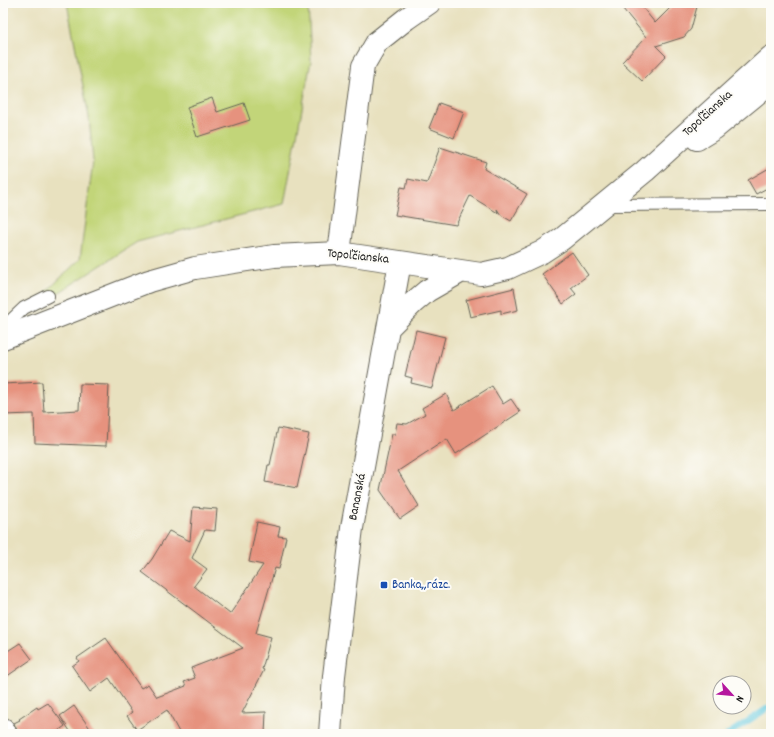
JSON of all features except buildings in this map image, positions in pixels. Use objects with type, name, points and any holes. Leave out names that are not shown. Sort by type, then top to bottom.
[{"type":"main road","points":[[338,253],[363,66],[377,42],[429,3]]},
{"type":"main road","name":"Topoľčianska","points":[[3,338],[149,281],[195,268],[274,256],[338,253],[481,274],[508,268],[542,252],[562,239],[645,171],[771,57]]},
{"type":"main road","name":"Topoľčianska","points":[[645,171],[715,128],[771,82]]},
{"type":"main road","name":"Bananská","points":[[330,734],[334,676],[352,528],[400,262]]},
{"type":"main road","points":[[388,328],[427,291],[460,272]]},
{"type":"main road","points":[[3,729],[6,734]]},
{"type":"lane","points":[[605,204],[771,204]]},
{"type":"lane","points":[[3,328],[24,308],[48,296]]},
{"type":"green space","points":[[67,3],[308,3],[311,61],[284,204],[137,242],[49,299],[47,291],[80,259],[93,161],[89,117]]},
{"type":"waterway","points":[[728,734],[771,706]]},
{"type":"place","name":"Banka,,rázc.","points":[[384,585]]}]
